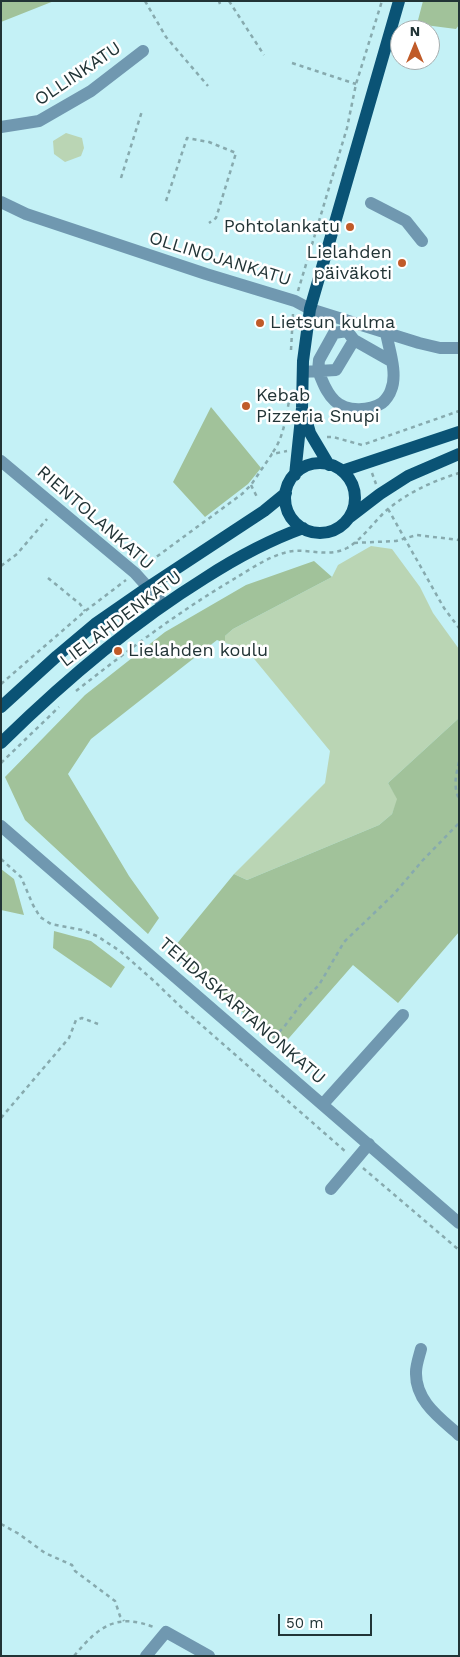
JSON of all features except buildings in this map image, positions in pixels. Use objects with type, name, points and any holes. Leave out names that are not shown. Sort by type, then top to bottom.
[{"type":"main road","points":[[295,475],[302,408],[306,334],[310,309],[399,1]]},
{"type":"main road","points":[[302,408],[314,442],[329,465]]},
{"type":"main road","points":[[342,471],[459,432]]},
{"type":"main road","points":[[350,517],[355,503],[354,489],[342,471],[329,465],[311,465],[295,475],[288,486],[286,506],[296,523],[312,532],[330,532],[341,526],[380,494],[408,476],[459,454]]},
{"type":"main road","name":"LIELAHDENKATU","points":[[1,707],[95,624],[264,511],[286,493]]},
{"type":"main road","name":"LIELAHDENKATU","points":[[1,744],[62,686],[163,604],[259,546],[303,528]]},
{"type":"street","name":"OLLINKATU","points":[[1,127],[39,122],[91,91],[143,51]]},
{"type":"street","name":"OLLINOJANKATU","points":[[1,202],[26,214],[206,274],[295,301],[350,331],[386,332],[440,348],[459,348]]},
{"type":"street","points":[[371,203],[406,221],[422,241]]},
{"type":"street","points":[[303,372],[336,370],[350,331]]},
{"type":"street","points":[[386,332],[393,372],[392,389],[383,403],[365,410],[353,409],[337,403],[327,392],[318,371],[319,360],[334,333],[350,331],[391,361]]},
{"type":"street","name":"RIENTOLANKATU","points":[[1,461],[135,573],[163,604]]},
{"type":"street","name":"TEHDASKARTANONKATU","points":[[1,826],[459,1223]]},
{"type":"street","points":[[323,1104],[403,1015]]},
{"type":"street","points":[[331,1189],[369,1144]]},
{"type":"street","points":[[421,1350],[416,1372],[418,1390],[430,1409],[459,1435]]},
{"type":"street","points":[[146,1656],[166,1632],[208,1656]]},
{"type":"path","points":[[145,1],[166,37],[208,86]]},
{"type":"path","points":[[229,1],[264,55]]},
{"type":"path","points":[[292,63],[356,84]]},
{"type":"path","points":[[121,178],[142,111]]},
{"type":"path","points":[[166,201],[187,138],[209,142],[236,153],[216,218],[209,223]]},
{"type":"path","points":[[314,442],[330,437],[362,445],[459,411]]},
{"type":"path","points":[[1,684],[85,611],[242,494],[251,485],[272,454],[298,448]]},
{"type":"path","points":[[368,463],[388,509],[444,608],[459,628]]},
{"type":"path","points":[[71,696],[157,630],[209,594],[258,565],[285,552],[330,553],[347,548],[388,509],[423,486],[459,473]]},
{"type":"path","points":[[1,566],[17,554],[47,519]]},
{"type":"path","points":[[354,543],[396,541],[417,535],[459,540]]},
{"type":"path","points":[[48,578],[80,604],[85,611]]},
{"type":"path","points":[[1,763],[61,705]]},
{"type":"path","points":[[459,762],[455,779],[455,789],[459,799]]},
{"type":"path","points":[[233,1054],[267,1041],[284,1027],[305,999],[319,985],[344,942],[394,894],[423,860],[459,823]]},
{"type":"path","points":[[1,859],[21,877],[40,917],[51,924],[82,930],[97,936],[120,951],[233,1054],[459,1250]]},
{"type":"path","points":[[1,1118],[69,1038],[76,1020],[82,1018],[98,1024]]},
{"type":"path","points":[[1,1524],[19,1534],[45,1553],[72,1565],[75,1571],[115,1601],[120,1616],[124,1621]]},
{"type":"path","points":[[74,1656],[103,1626],[124,1621],[144,1623],[166,1632]]},
{"type":"green space","points":[[1,1],[54,1],[1,22]]},
{"type":"green space","points":[[423,1],[459,1],[459,25],[456,29],[440,27],[440,20],[418,20]]},
{"type":"green space","points":[[66,133],[82,138],[84,148],[81,156],[65,162],[54,154],[53,141]]},
{"type":"green space","points":[[211,407],[261,468],[248,484],[205,517],[173,482]]},
{"type":"green space","points":[[371,546],[392,549],[420,587],[433,613],[459,649],[459,718],[388,783],[398,799],[392,814],[379,825],[247,880],[234,874],[325,783],[330,751],[246,649],[225,643],[225,636],[233,629],[332,577],[338,565]]},
{"type":"green space","points":[[314,561],[332,577],[233,629],[225,636],[225,643],[217,640],[91,739],[68,774],[129,876],[159,918],[148,934],[25,820],[5,777],[85,695],[165,632],[246,585]]},
{"type":"green space","points":[[459,718],[459,932],[398,1003],[353,965],[282,1046],[171,951],[234,874],[247,880],[379,825],[392,814],[397,799],[388,783]]},
{"type":"green space","points":[[1,869],[14,879],[24,915],[1,910]]},
{"type":"green space","points":[[54,931],[91,941],[125,967],[111,988],[53,948]]},
{"type":"place","name":"Pohtolankatu","points":[[350,227]]},
{"type":"place","name":"Lielahden päiväkoti","points":[[402,263]]},
{"type":"place","name":"Lietsun kulma","points":[[260,323]]},
{"type":"place","name":"Kebab Pizzeria Snupi","points":[[246,406]]},
{"type":"place","name":"Lielahden koulu","points":[[118,651]]}]
